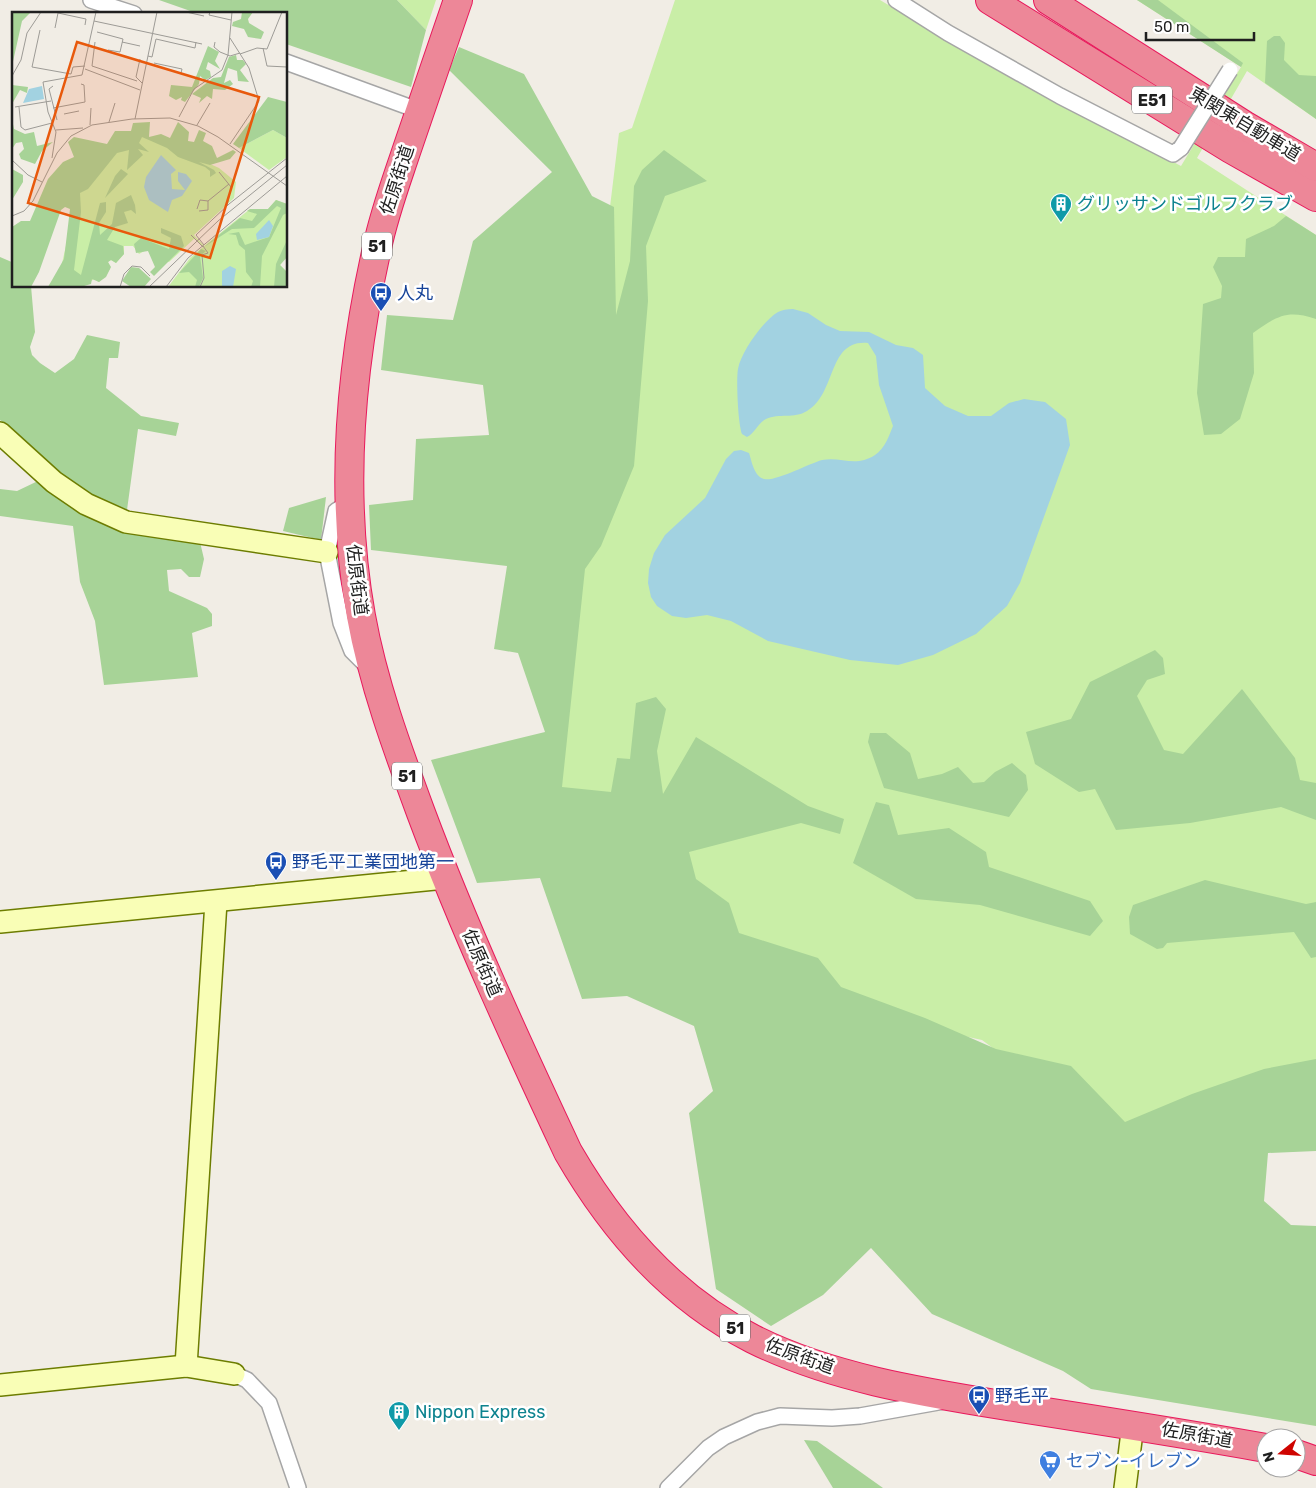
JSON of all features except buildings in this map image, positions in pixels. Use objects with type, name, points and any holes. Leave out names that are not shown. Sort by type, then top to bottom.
[{"type":"highway","name":"佐原街道","points":[[458,0],[386,211],[366,304],[354,386],[349,503],[357,592],[374,673],[395,742],[445,878],[568,1152],[588,1186],[620,1230],[658,1271],[721,1320],[752,1338],[786,1354],[875,1380],[965,1399],[1133,1424],[1256,1446]]},
{"type":"highway","name":"東関東自動車道","points":[[990,0],[1222,143],[1316,197]]},
{"type":"highway","name":"東関東自動車道","points":[[1048,0],[1244,125],[1316,167]]},
{"type":"street","points":[[91,0],[128,12]]},
{"type":"street","points":[[896,0],[948,33],[1060,96],[1173,154],[1181,148],[1230,70]]},
{"type":"street","points":[[288,63],[420,111]]},
{"type":"street","points":[[0,433],[54,482],[86,504],[126,522],[326,552]]},
{"type":"street","points":[[349,503],[336,511],[326,552],[341,623],[352,651],[374,673]]},
{"type":"street","points":[[0,922],[445,878]]},
{"type":"street","points":[[186,1366],[216,902]]},
{"type":"street","points":[[0,1385],[186,1366],[234,1374],[247,1380],[270,1403],[298,1488]]},
{"type":"street","points":[[668,1488],[708,1448],[724,1437],[758,1422],[780,1416],[832,1418],[860,1416],[965,1399]]},
{"type":"street","points":[[1125,1488],[1133,1424]]},
{"type":"green space","points":[[159,0],[397,0],[426,30],[411,87],[288,45],[288,12],[193,12]]},
{"type":"green space","points":[[397,0],[436,0],[426,30]]},
{"type":"green space","name":"グリッサンドゴルフクラブ","points":[[675,0],[880,0],[1002,73],[1181,166],[1241,67],[1137,0],[1316,0],[1316,119],[1247,71],[1197,158],[1316,235],[1316,1151],[1124,1133],[1058,1096],[982,1040],[863,1014],[750,955],[538,798],[619,133],[632,128]]},
{"type":"green space","points":[[1137,0],[1158,0],[1243,63],[1241,67]]},
{"type":"green space","points":[[1274,36],[1280,36],[1285,43],[1284,60],[1299,75],[1316,76],[1316,119],[1265,83],[1267,41]]},
{"type":"green space","points":[[459,47],[524,74],[592,196],[614,207],[616,315],[630,261],[634,186],[642,170],[664,150],[707,181],[665,196],[646,246],[648,301],[634,466],[601,546],[585,569],[562,787],[611,792],[617,758],[630,759],[636,703],[656,697],[666,709],[657,751],[663,794],[696,737],[808,806],[844,819],[840,834],[801,823],[689,852],[696,879],[729,903],[739,933],[818,958],[841,987],[925,1018],[996,1049],[1071,1066],[1125,1122],[1192,1094],[1264,1069],[1316,1059],[1316,1151],[1268,1153],[1264,1201],[1291,1225],[1316,1226],[1316,1426],[1091,1389],[1063,1371],[932,1314],[871,1248],[823,1295],[771,1326],[716,1289],[689,1113],[713,1091],[694,1026],[627,996],[582,999],[540,878],[477,883],[431,760],[545,732],[518,653],[494,649],[507,566],[371,550],[369,505],[413,500],[416,439],[489,435],[483,385],[381,370],[387,315],[453,320],[473,241],[552,172],[449,70]]},
{"type":"green space","points":[[1286,216],[1316,235],[1316,319],[1297,315],[1283,316],[1276,318],[1253,333],[1254,373],[1240,419],[1221,434],[1204,435],[1197,393],[1203,304],[1221,298],[1222,286],[1213,267],[1218,257],[1245,257],[1246,239],[1274,226]]},
{"type":"green space","points":[[0,257],[12,262],[12,288],[31,288],[35,332],[30,347],[32,355],[40,363],[55,373],[74,359],[87,335],[120,342],[118,358],[109,358],[106,388],[141,416],[179,423],[176,436],[138,429],[127,510],[95,498],[60,474],[0,420]]},
{"type":"green space","points":[[40,480],[200,542],[204,559],[200,577],[189,577],[181,569],[167,570],[169,591],[207,608],[212,614],[212,626],[192,633],[198,677],[104,685],[95,621],[80,582],[73,526],[0,516],[0,489],[17,491]]},
{"type":"green space","points":[[326,497],[321,540],[283,531],[289,508]]},
{"type":"green space","points":[[1155,650],[1163,658],[1165,674],[1147,680],[1137,696],[1164,750],[1183,754],[1242,689],[1295,758],[1300,780],[1316,783],[1316,820],[1281,807],[1190,823],[1116,830],[1095,789],[1079,792],[1035,764],[1026,732],[1071,719],[1090,682]]},
{"type":"green space","points":[[870,733],[886,733],[910,753],[918,779],[942,774],[958,767],[973,783],[984,782],[995,772],[1012,763],[1026,775],[1028,790],[1009,817],[884,788],[868,742]]},
{"type":"green space","points":[[876,802],[889,805],[898,835],[949,828],[986,852],[989,867],[1090,901],[1103,921],[1090,936],[980,905],[916,899],[853,863]]},
{"type":"green space","points":[[1205,880],[1306,904],[1316,902],[1316,957],[1311,958],[1294,932],[1167,943],[1163,948],[1157,949],[1130,934],[1129,917],[1133,905]]},
{"type":"green space","points":[[804,1440],[817,1441],[883,1488],[833,1488]]},
{"type":"water","points":[[793,309],[808,313],[826,325],[840,331],[869,332],[896,345],[913,348],[923,355],[925,388],[945,406],[968,416],[991,416],[1009,403],[1024,399],[1045,402],[1066,419],[1070,445],[1020,583],[1007,606],[976,634],[933,655],[898,665],[850,660],[768,641],[731,621],[707,615],[686,618],[672,616],[657,606],[651,597],[648,583],[649,569],[654,553],[665,535],[705,498],[726,459],[734,451],[741,450],[749,453],[758,475],[764,479],[769,479],[822,460],[861,461],[868,459],[878,452],[888,438],[893,426],[879,385],[876,356],[868,343],[855,344],[845,350],[833,369],[817,403],[807,411],[797,415],[771,417],[761,423],[747,437],[742,434],[739,421],[737,374],[743,354],[772,316],[778,312]]},
{"type":"place","name":"グリッサンドゴルフクラブ","points":[[1061,223]]},
{"type":"place","name":"人丸","points":[[381,312]]},
{"type":"place","name":"野毛平工業団地第一","points":[[276,881]]},
{"type":"place","name":"野毛平","points":[[979,1415]]},
{"type":"place","name":"Nippon Express","points":[[399,1431]]},
{"type":"place","name":"セブン-イレブン","points":[[1050,1480]]}]
